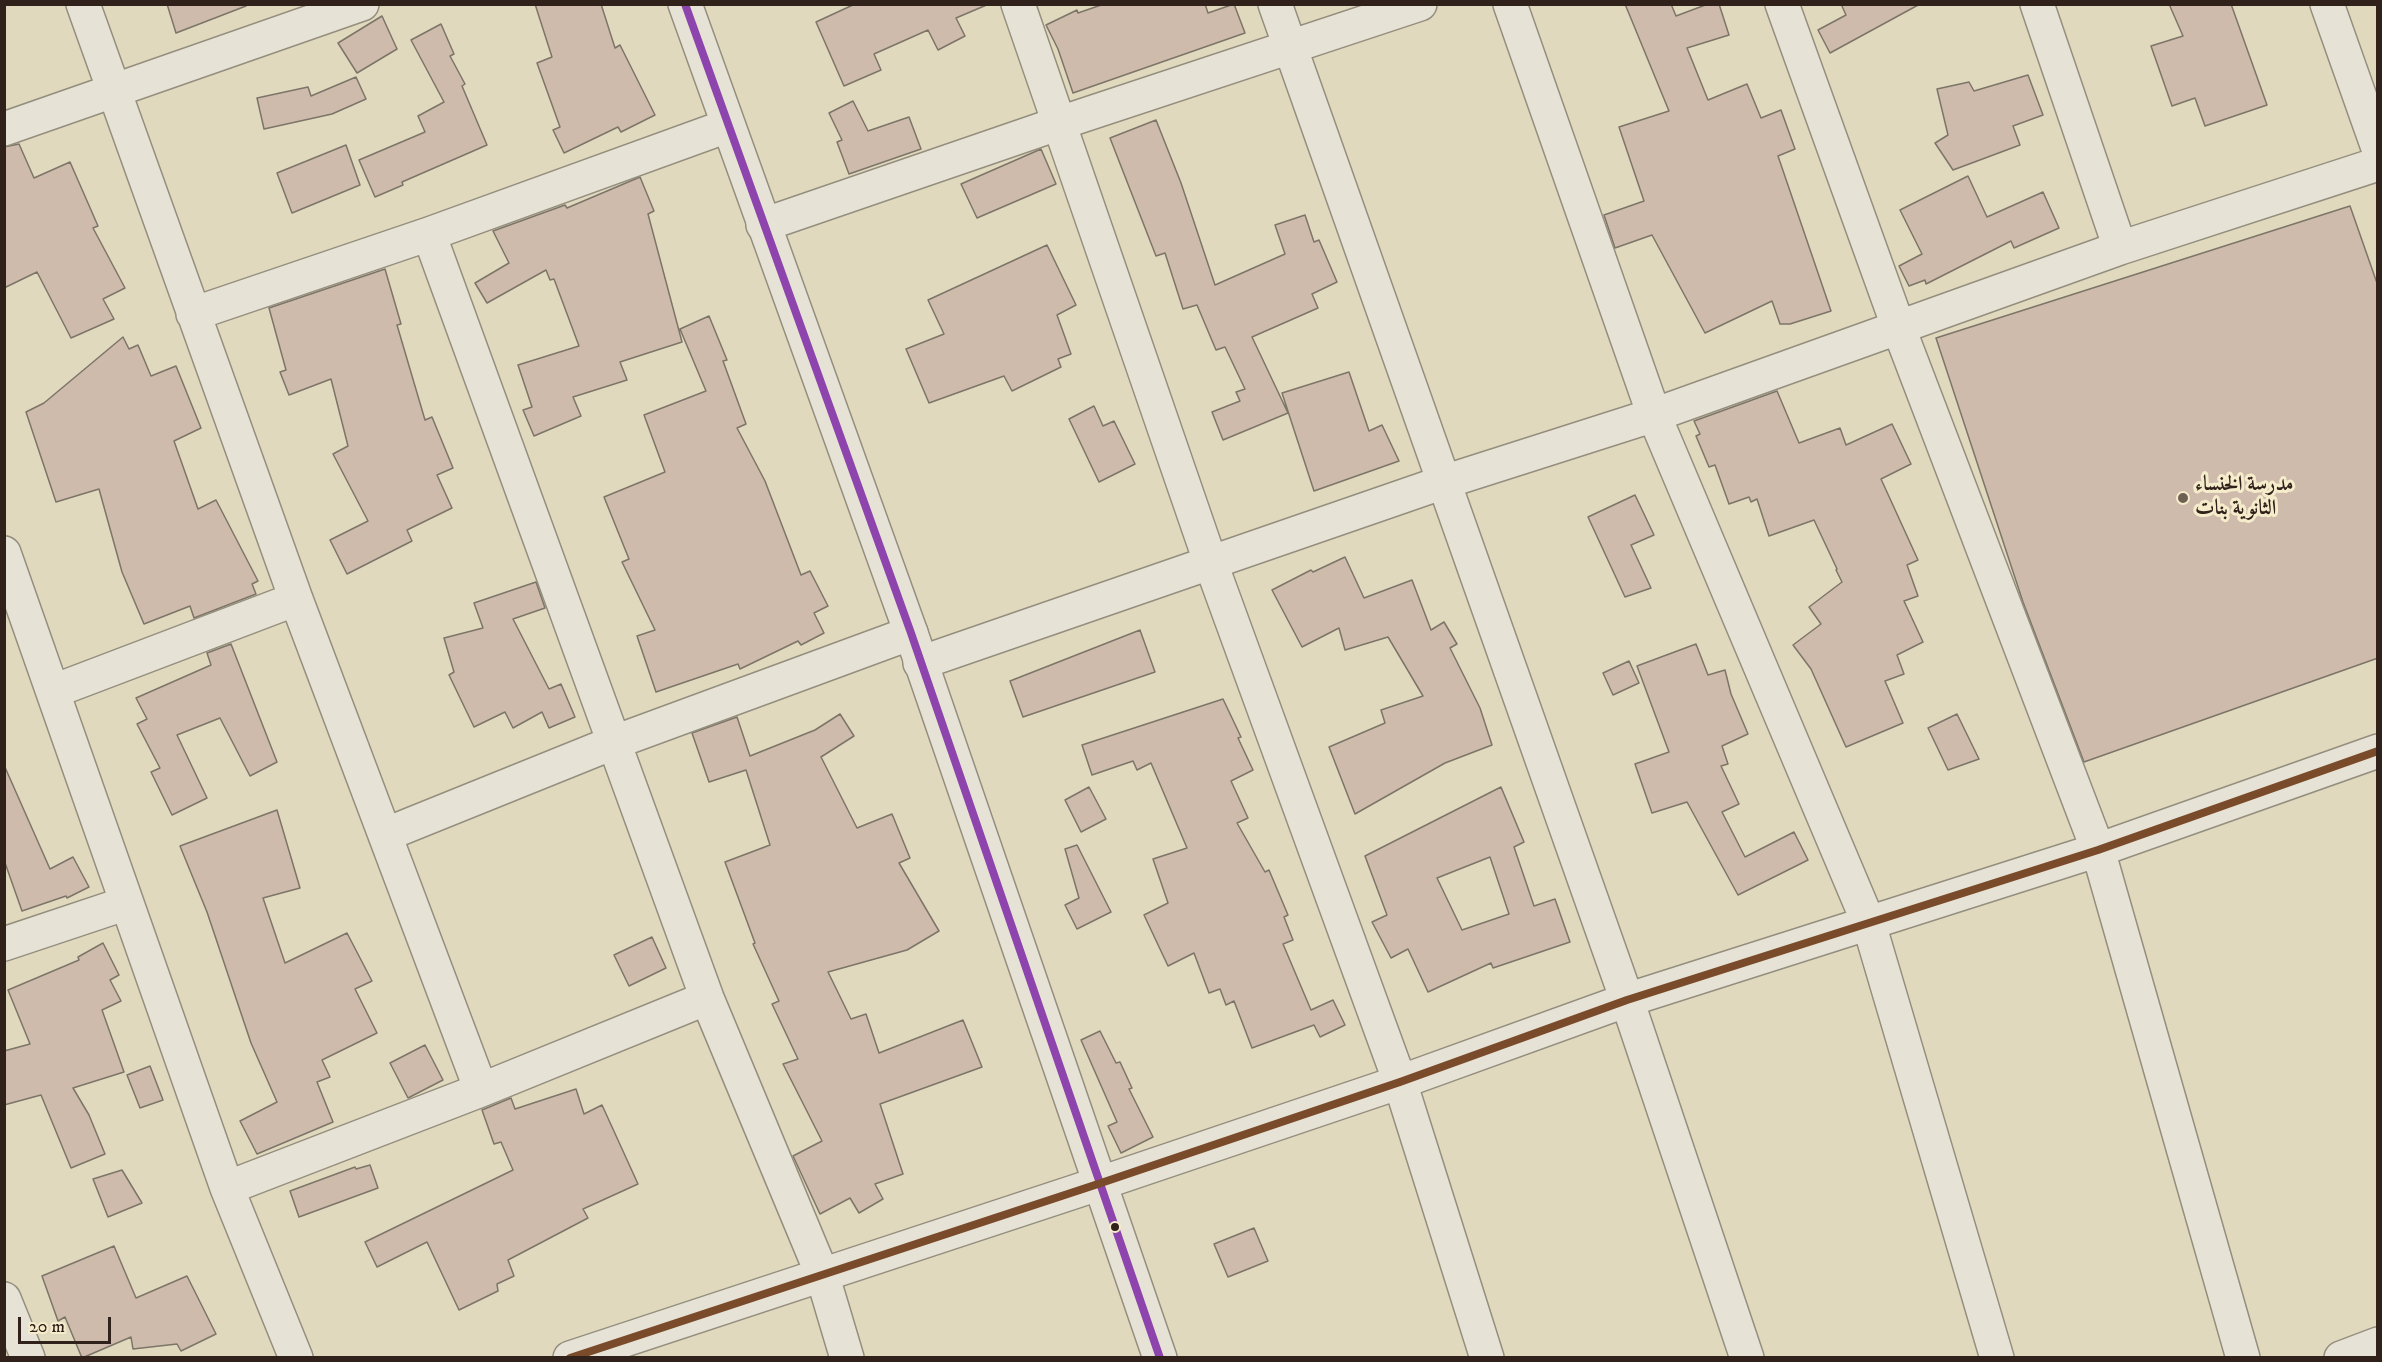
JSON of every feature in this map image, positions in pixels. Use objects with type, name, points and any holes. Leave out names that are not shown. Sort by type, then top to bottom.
[{"type":"street","points":[[82,4],[296,599],[387,834],[481,1090]]},
{"type":"street","points":[[685,4],[915,648],[1098,1185],[1160,1358]]},
{"type":"street","points":[[1018,4],[1210,561],[1401,1082],[1487,1358]]},
{"type":"street","points":[[1275,4],[1627,1000],[1747,1358]]},
{"type":"street","points":[[763,225],[1060,123],[1420,4]]},
{"type":"street","points":[[1510,4],[1654,415],[1869,924],[1997,1358]]},
{"type":"street","points":[[1782,4],[1898,326],[2098,850],[2243,1358]]},
{"type":"street","points":[[2037,4],[2120,248]]},
{"type":"street","points":[[2327,4],[2378,148]]},
{"type":"street","points":[[4,129],[360,5]]},
{"type":"street","points":[[193,314],[429,234],[727,126]]},
{"type":"street","points":[[387,834],[615,742],[915,648],[1210,561],[1444,482],[1654,415],[2120,248],[2378,164]]},
{"type":"street","points":[[429,234],[707,998],[822,1274],[847,1358]]},
{"type":"street","points":[[4,553],[227,1188],[296,1358]]},
{"type":"street","points":[[54,691],[296,599]]},
{"type":"street","points":[[572,1357],[1098,1185],[1401,1082],[1627,1000],[2098,850],[2378,751]]},
{"type":"street","points":[[4,944],[127,903]]},
{"type":"street","points":[[227,1188],[481,1090],[707,998]]},
{"type":"street","points":[[4,1299],[28,1358]]},
{"type":"street","points":[[2341,1358],[2378,1344]]},
{"type":"building","points":[[167,4],[246,4],[246,6],[176,33]]},
{"type":"building","points":[[535,4],[601,4],[615,48],[620,45],[655,115],[621,132],[618,127],[564,153],[553,130],[560,127],[537,63],[552,57]]},
{"type":"building","points":[[855,4],[989,4],[956,18],[965,36],[938,50],[928,30],[874,54],[881,70],[844,86],[816,22]]},
{"type":"building","points":[[1104,4],[1205,4],[1208,13],[1234,4],[1245,33],[1073,93],[1058,49],[1046,25],[1077,10],[1078,13]]},
{"type":"building","points":[[1625,4],[1671,4],[1676,16],[1708,4],[1719,4],[1729,35],[1687,48],[1708,100],[1747,84],[1761,118],[1781,110],[1795,149],[1778,156],[1831,311],[1790,324],[1780,324],[1772,301],[1705,333],[1652,235],[1615,248],[1604,215],[1644,201],[1619,127],[1669,111]]},
{"type":"building","points":[[1841,4],[1920,4],[1830,53],[1818,30],[1846,15]]},
{"type":"building","points":[[2169,4],[2231,4],[2267,105],[2205,126],[2195,98],[2172,106],[2151,46],[2183,36]]},
{"type":"building","points":[[382,16],[397,49],[357,73],[338,43]]},
{"type":"building","points":[[441,24],[454,54],[450,56],[465,84],[462,86],[487,145],[402,182],[403,185],[375,197],[359,160],[425,132],[418,116],[444,102],[411,40]]},
{"type":"building","points":[[2028,75],[2043,115],[2013,126],[2020,145],[1953,170],[1935,143],[1948,135],[1937,89],[1969,82],[1974,91]]},
{"type":"building","points":[[356,77],[366,99],[332,114],[264,129],[257,98],[308,87],[311,96]]},
{"type":"building","points":[[853,101],[868,131],[909,117],[921,149],[849,174],[837,142],[842,140],[829,113]]},
{"type":"building","points":[[1156,120],[1181,183],[1215,285],[1285,254],[1275,225],[1305,215],[1314,242],[1319,240],[1337,282],[1312,294],[1318,308],[1252,337],[1288,413],[1223,440],[1212,412],[1240,401],[1236,392],[1245,389],[1225,347],[1216,350],[1197,305],[1183,309],[1165,253],[1156,256],[1110,138]]},
{"type":"building","points":[[19,144],[34,178],[70,162],[98,226],[93,228],[125,288],[103,299],[114,319],[71,338],[37,272],[4,288],[4,147]]},
{"type":"building","points":[[346,145],[360,185],[292,213],[277,173]]},
{"type":"building","points":[[1041,149],[1056,184],[977,218],[961,184]]},
{"type":"building","points":[[1968,176],[1987,217],[2043,192],[2059,228],[2014,248],[2011,241],[1926,284],[1925,280],[1909,286],[1899,266],[1922,254],[1900,210]]},
{"type":"building","points":[[640,177],[654,211],[648,214],[682,342],[620,362],[627,380],[573,397],[581,416],[534,436],[523,410],[532,407],[518,365],[579,346],[554,279],[550,280],[546,270],[487,303],[475,283],[509,263],[493,231],[565,205],[567,208]]},
{"type":"building","name":"مدرسة الخنساء الثانوية بنات","points":[[2350,206],[2378,286],[2378,658],[2084,762],[2023,602],[1936,338]]},
{"type":"building","points":[[1047,245],[1076,305],[1057,315],[1071,354],[1058,359],[1061,367],[1012,391],[1004,376],[929,403],[906,349],[944,334],[928,300]]},
{"type":"building","points":[[385,269],[401,324],[397,325],[425,420],[432,417],[453,468],[437,475],[452,508],[407,530],[412,541],[347,574],[330,540],[368,521],[333,454],[348,446],[331,379],[289,395],[280,372],[286,370],[269,308]]},
{"type":"building","points":[[709,316],[727,360],[723,361],[746,424],[737,428],[765,481],[801,575],[810,571],[828,606],[814,613],[824,633],[801,645],[798,641],[740,669],[738,664],[656,692],[637,636],[655,630],[622,562],[629,559],[604,497],[665,472],[644,415],[706,391],[680,329]]},
{"type":"building","points":[[123,337],[129,349],[138,345],[151,376],[176,366],[201,428],[174,441],[198,509],[216,500],[258,581],[252,584],[256,594],[194,618],[190,606],[144,624],[122,572],[99,489],[56,502],[26,412],[44,403]]},
{"type":"building","points":[[1349,372],[1369,431],[1382,425],[1399,461],[1314,491],[1282,393]]},
{"type":"building","points":[[1777,391],[1799,443],[1840,428],[1846,445],[1892,424],[1911,464],[1881,479],[1918,560],[1907,565],[1918,596],[1904,601],[1923,642],[1897,655],[1904,674],[1885,681],[1903,723],[1846,747],[1811,669],[1793,645],[1821,624],[1809,607],[1842,582],[1814,520],[1769,536],[1757,499],[1751,502],[1749,497],[1729,504],[1715,465],[1709,467],[1696,436],[1700,434],[1694,421]]},
{"type":"building","points":[[1094,406],[1103,426],[1114,421],[1135,464],[1099,482],[1069,419]]},
{"type":"building","points":[[1635,495],[1654,535],[1631,545],[1651,588],[1625,597],[1588,517]]},
{"type":"building","points":[[1345,557],[1364,598],[1412,580],[1431,630],[1444,622],[1457,644],[1450,648],[1480,708],[1492,745],[1445,763],[1355,814],[1329,747],[1385,723],[1381,710],[1423,696],[1388,637],[1345,650],[1339,628],[1302,647],[1272,590],[1311,570],[1313,572]]},
{"type":"building","points":[[536,582],[545,608],[513,619],[549,689],[561,684],[575,717],[549,728],[542,712],[513,728],[505,712],[474,727],[449,675],[454,672],[444,638],[483,628],[474,603]]},
{"type":"building","points":[[1140,630],[1155,672],[1023,717],[1010,681]]},
{"type":"building","points":[[231,644],[277,762],[250,776],[220,718],[177,735],[207,798],[172,815],[151,772],[160,768],[137,724],[147,719],[136,698],[211,665],[207,653]]},
{"type":"building","points":[[1696,644],[1708,675],[1725,670],[1731,694],[1748,734],[1722,746],[1728,764],[1721,766],[1739,804],[1722,812],[1745,857],[1794,832],[1808,860],[1738,895],[1687,802],[1652,813],[1635,764],[1669,752],[1637,666]]},
{"type":"building","points":[[1629,661],[1639,683],[1613,695],[1603,673]]},
{"type":"building","points":[[1223,699],[1253,770],[1231,781],[1248,818],[1237,823],[1265,872],[1269,870],[1288,915],[1284,917],[1293,940],[1283,944],[1311,1010],[1333,1000],[1345,1025],[1320,1037],[1314,1025],[1252,1048],[1234,1001],[1226,1005],[1220,989],[1209,993],[1194,953],[1168,966],[1144,915],[1168,903],[1153,859],[1187,848],[1151,763],[1137,770],[1133,761],[1092,775],[1082,745]]},
{"type":"building","points":[[840,714],[854,736],[821,757],[857,828],[892,814],[910,858],[899,863],[939,931],[907,950],[828,972],[851,1019],[866,1014],[879,1053],[963,1020],[982,1067],[880,1104],[903,1174],[875,1184],[883,1199],[859,1213],[850,1198],[820,1214],[793,1156],[822,1141],[783,1064],[798,1059],[772,1004],[779,1001],[753,944],[755,943],[725,862],[770,845],[746,770],[709,782],[692,733],[737,717],[750,756],[815,730]]},
{"type":"building","points":[[1957,714],[1979,759],[1948,770],[1928,728]]},
{"type":"building","points":[[4,765],[50,869],[73,857],[89,887],[67,898],[66,896],[22,911],[4,860]]},
{"type":"building","points":[[1089,787],[1106,819],[1081,832],[1065,800]]},
{"type":"building","points":[[1501,787],[1524,842],[1514,847],[1534,906],[1555,899],[1570,942],[1493,968],[1491,963],[1428,992],[1408,949],[1391,958],[1372,922],[1387,915],[1365,856]],"holes":[[[1490,857],[1509,914],[1462,930],[1437,878]]]},
{"type":"building","points":[[277,810],[300,888],[263,898],[285,963],[347,933],[372,981],[355,989],[377,1033],[322,1060],[330,1077],[317,1082],[333,1122],[257,1154],[240,1121],[277,1102],[251,1043],[207,912],[180,846]]},
{"type":"building","points":[[1077,845],[1111,912],[1077,929],[1065,905],[1079,898],[1065,849]]},
{"type":"building","points":[[652,937],[666,968],[629,986],[614,955]]},
{"type":"building","points":[[103,943],[119,975],[110,980],[121,1001],[102,1010],[124,1072],[73,1088],[89,1115],[105,1154],[71,1168],[41,1095],[4,1105],[4,1051],[30,1044],[8,990],[79,960],[78,957]]},
{"type":"building","points":[[1100,1031],[1116,1063],[1120,1062],[1132,1088],[1129,1089],[1153,1137],[1121,1153],[1108,1126],[1117,1122],[1081,1040]]},
{"type":"building","points":[[425,1045],[443,1080],[408,1098],[390,1063]]},
{"type":"building","points":[[150,1066],[163,1100],[140,1108],[127,1075]]},
{"type":"building","points":[[576,1089],[584,1114],[602,1105],[638,1184],[583,1209],[588,1218],[508,1260],[514,1276],[497,1284],[498,1291],[459,1310],[427,1242],[377,1267],[365,1242],[513,1170],[501,1142],[494,1144],[482,1110],[511,1098],[515,1109]]},
{"type":"building","points":[[370,1165],[378,1188],[299,1217],[290,1191],[355,1167],[356,1169]]},
{"type":"building","points":[[122,1170],[142,1203],[108,1217],[93,1179]]},
{"type":"building","points":[[1254,1228],[1268,1261],[1228,1277],[1214,1244]]},
{"type":"building","points":[[114,1246],[136,1298],[187,1276],[216,1334],[181,1351],[177,1344],[133,1349],[131,1337],[82,1358],[65,1317],[58,1321],[42,1276]]},
{"type":"transit line","points":[[685,4],[911,633],[1160,1358]]},
{"type":"transit line","points":[[570,1358],[1400,1082],[1627,1000],[2098,850],[2378,751]]},
{"type":"place","name":"مدرسة الخنساء الثانوية بنات","points":[[2183,498]]}]
